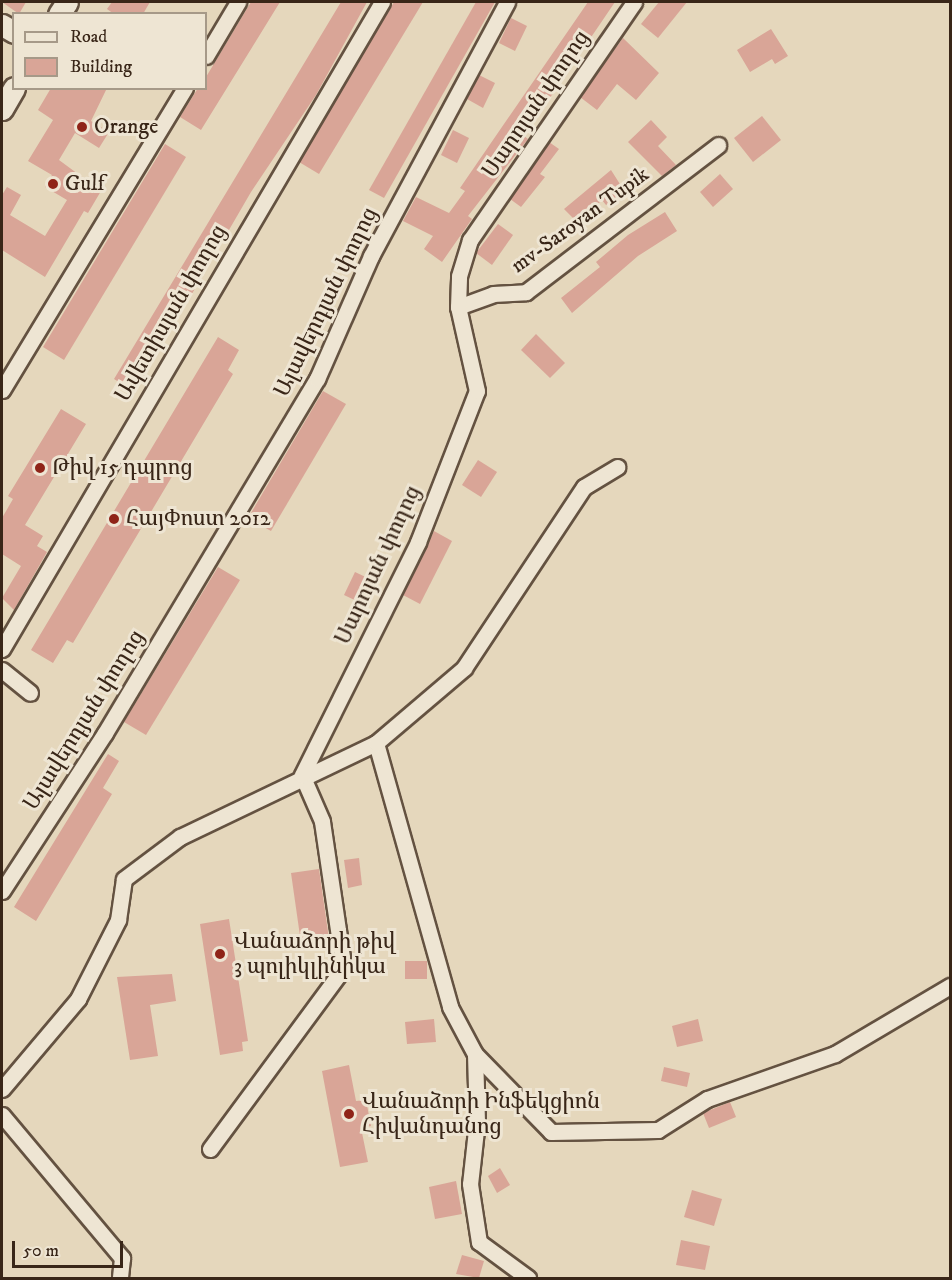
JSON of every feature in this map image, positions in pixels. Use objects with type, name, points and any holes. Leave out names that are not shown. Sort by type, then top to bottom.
[{"type":"main road","points":[[2,109],[13,90]]},
{"type":"street","points":[[207,54],[238,2]]},
{"type":"street","name":"Ավետիսյան փողոց","points":[[2,649],[382,2]]},
{"type":"street","name":"Ալավերդյան փողոց","points":[[2,891],[105,733],[318,379],[371,256],[507,2]]},
{"type":"street","name":"Սարոյան փողոց","points":[[302,775],[418,542],[477,391],[458,308],[459,276],[470,240],[634,2]]},
{"type":"street","points":[[2,390],[184,90]]},
{"type":"street","name":"mv-Saroyan Tupik","points":[[458,308],[493,294],[526,292],[718,145]]},
{"type":"street","points":[[2,1089],[78,999],[118,920],[124,879],[180,837],[302,775],[376,743],[464,668],[584,487],[617,467]]},
{"type":"street","points":[[2,670],[30,693]]},
{"type":"street","points":[[376,743],[450,1007],[475,1053],[551,1132],[658,1130],[707,1099],[835,1054],[951,986]]},
{"type":"street","points":[[210,1149],[339,974],[342,957],[322,821],[302,775]]},
{"type":"street","points":[[475,1053],[477,1121],[470,1184],[479,1242],[528,1278]]},
{"type":"street","points":[[2,1115],[122,1258],[120,1278]]},
{"type":"building","points":[[2,2],[26,2],[20,12],[16,12]]},
{"type":"building","points":[[112,2],[150,2],[144,12],[111,12],[107,9]]},
{"type":"building","points":[[251,2],[280,2],[201,130],[180,117],[197,90],[207,90],[207,75]]},
{"type":"building","points":[[341,2],[367,2],[316,95],[251,192],[135,392],[114,379]]},
{"type":"building","points":[[394,2],[423,2],[319,174],[299,162]]},
{"type":"building","points":[[476,2],[495,2],[384,198],[369,190]]},
{"type":"building","points":[[588,2],[615,2],[524,136],[528,139],[468,216],[472,219],[442,262],[424,249],[433,236],[403,221],[416,197],[449,213],[465,191],[460,188]]},
{"type":"building","points":[[659,2],[687,2],[658,38],[641,24]]},
{"type":"building","points":[[511,18],[527,26],[515,51],[499,43]]},
{"type":"building","points":[[771,29],[788,56],[775,64],[772,59],[750,72],[737,50]]},
{"type":"building","points":[[623,38],[659,73],[636,100],[617,84],[597,110],[580,97]]},
{"type":"building","points":[[479,75],[495,83],[483,108],[467,99]]},
{"type":"building","points":[[50,90],[106,90],[91,121],[109,132],[99,148],[75,133],[59,160],[101,191],[88,213],[84,211],[45,277],[2,250],[2,195],[7,187],[21,195],[10,215],[45,236],[67,200],[45,187],[52,175],[28,161],[53,120],[38,110]]},
{"type":"building","points":[[762,116],[781,140],[753,162],[734,138]]},
{"type":"building","points":[[651,120],[667,137],[658,146],[676,165],[662,176],[628,142]]},
{"type":"building","points":[[453,130],[469,138],[457,163],[441,155]]},
{"type":"building","points":[[549,142],[559,149],[540,174],[545,177],[521,207],[510,199]]},
{"type":"building","points":[[165,144],[186,157],[64,360],[43,347]]},
{"type":"building","points":[[611,170],[625,192],[606,205],[602,200],[578,223],[564,209]]},
{"type":"building","points":[[720,174],[733,189],[713,207],[700,192]]},
{"type":"building","points":[[665,212],[677,231],[638,256],[572,313],[561,298],[600,267],[596,262],[628,235]]},
{"type":"building","points":[[498,224],[513,235],[492,265],[476,253]]},
{"type":"building","points":[[536,334],[565,363],[550,378],[521,350]]},
{"type":"building","points":[[218,337],[239,350],[228,370],[233,374],[73,643],[67,640],[53,663],[31,650]]},
{"type":"building","points":[[323,391],[346,404],[271,531],[248,518]]},
{"type":"building","points":[[61,409],[86,424],[25,525],[43,536],[37,546],[47,552],[14,610],[2,598],[21,566],[2,554],[2,518],[13,499],[8,496]]},
{"type":"building","points":[[478,460],[497,472],[481,497],[462,485]]},
{"type":"building","points":[[434,531],[452,541],[420,604],[403,595]]},
{"type":"building","points":[[218,567],[240,580],[146,735],[124,722]]},
{"type":"building","points":[[355,572],[374,581],[363,604],[344,595]]},
{"type":"building","points":[[108,754],[119,761],[103,788],[112,794],[36,921],[14,907]]},
{"type":"building","points":[[359,858],[362,885],[348,888],[344,860]]},
{"type":"building","points":[[319,869],[330,946],[302,950],[291,873]]},
{"type":"building","name":"Վանաձորի թիվ 3 պոլիկլինիկա","points":[[229,919],[248,1041],[242,1042],[243,1051],[220,1055],[200,924]]},
{"type":"building","points":[[405,961],[427,961],[427,979],[405,979]]},
{"type":"building","points":[[172,974],[176,1001],[150,1005],[158,1056],[130,1060],[117,977]]},
{"type":"building","points":[[434,1019],[436,1042],[407,1044],[405,1022]]},
{"type":"building","points":[[698,1019],[703,1041],[677,1047],[672,1026]]},
{"type":"building","name":"Վանաձորի Ինֆեկցիոն Հիվանդանոց","points":[[349,1065],[356,1101],[366,1100],[371,1126],[361,1128],[368,1162],[340,1167],[322,1071]]},
{"type":"building","points":[[664,1067],[690,1073],[687,1087],[661,1081]]},
{"type":"building","points":[[730,1102],[736,1117],[709,1128],[703,1113]]},
{"type":"building","points":[[500,1168],[510,1185],[497,1193],[488,1176]]},
{"type":"building","points":[[456,1181],[462,1214],[435,1219],[429,1187]]},
{"type":"building","points":[[692,1190],[722,1199],[714,1226],[684,1217]]},
{"type":"building","points":[[681,1240],[710,1246],[705,1270],[676,1265]]},
{"type":"building","points":[[462,1255],[484,1261],[479,1278],[456,1274]]},
{"type":"place","name":"Orange","points":[[82,127]]},
{"type":"place","name":"Gulf","points":[[53,184]]},
{"type":"place","name":"Թիվ 15 դպրոց","points":[[40,468]]},
{"type":"place","name":"ՀայՓոստ 2012","points":[[114,519]]},
{"type":"place","name":"Վանաձորի թիվ 3 պոլիկլինիկա","points":[[220,954]]},
{"type":"place","name":"Վանաձորի Ինֆեկցիոն Հիվանդանոց","points":[[349,1114]]}]
